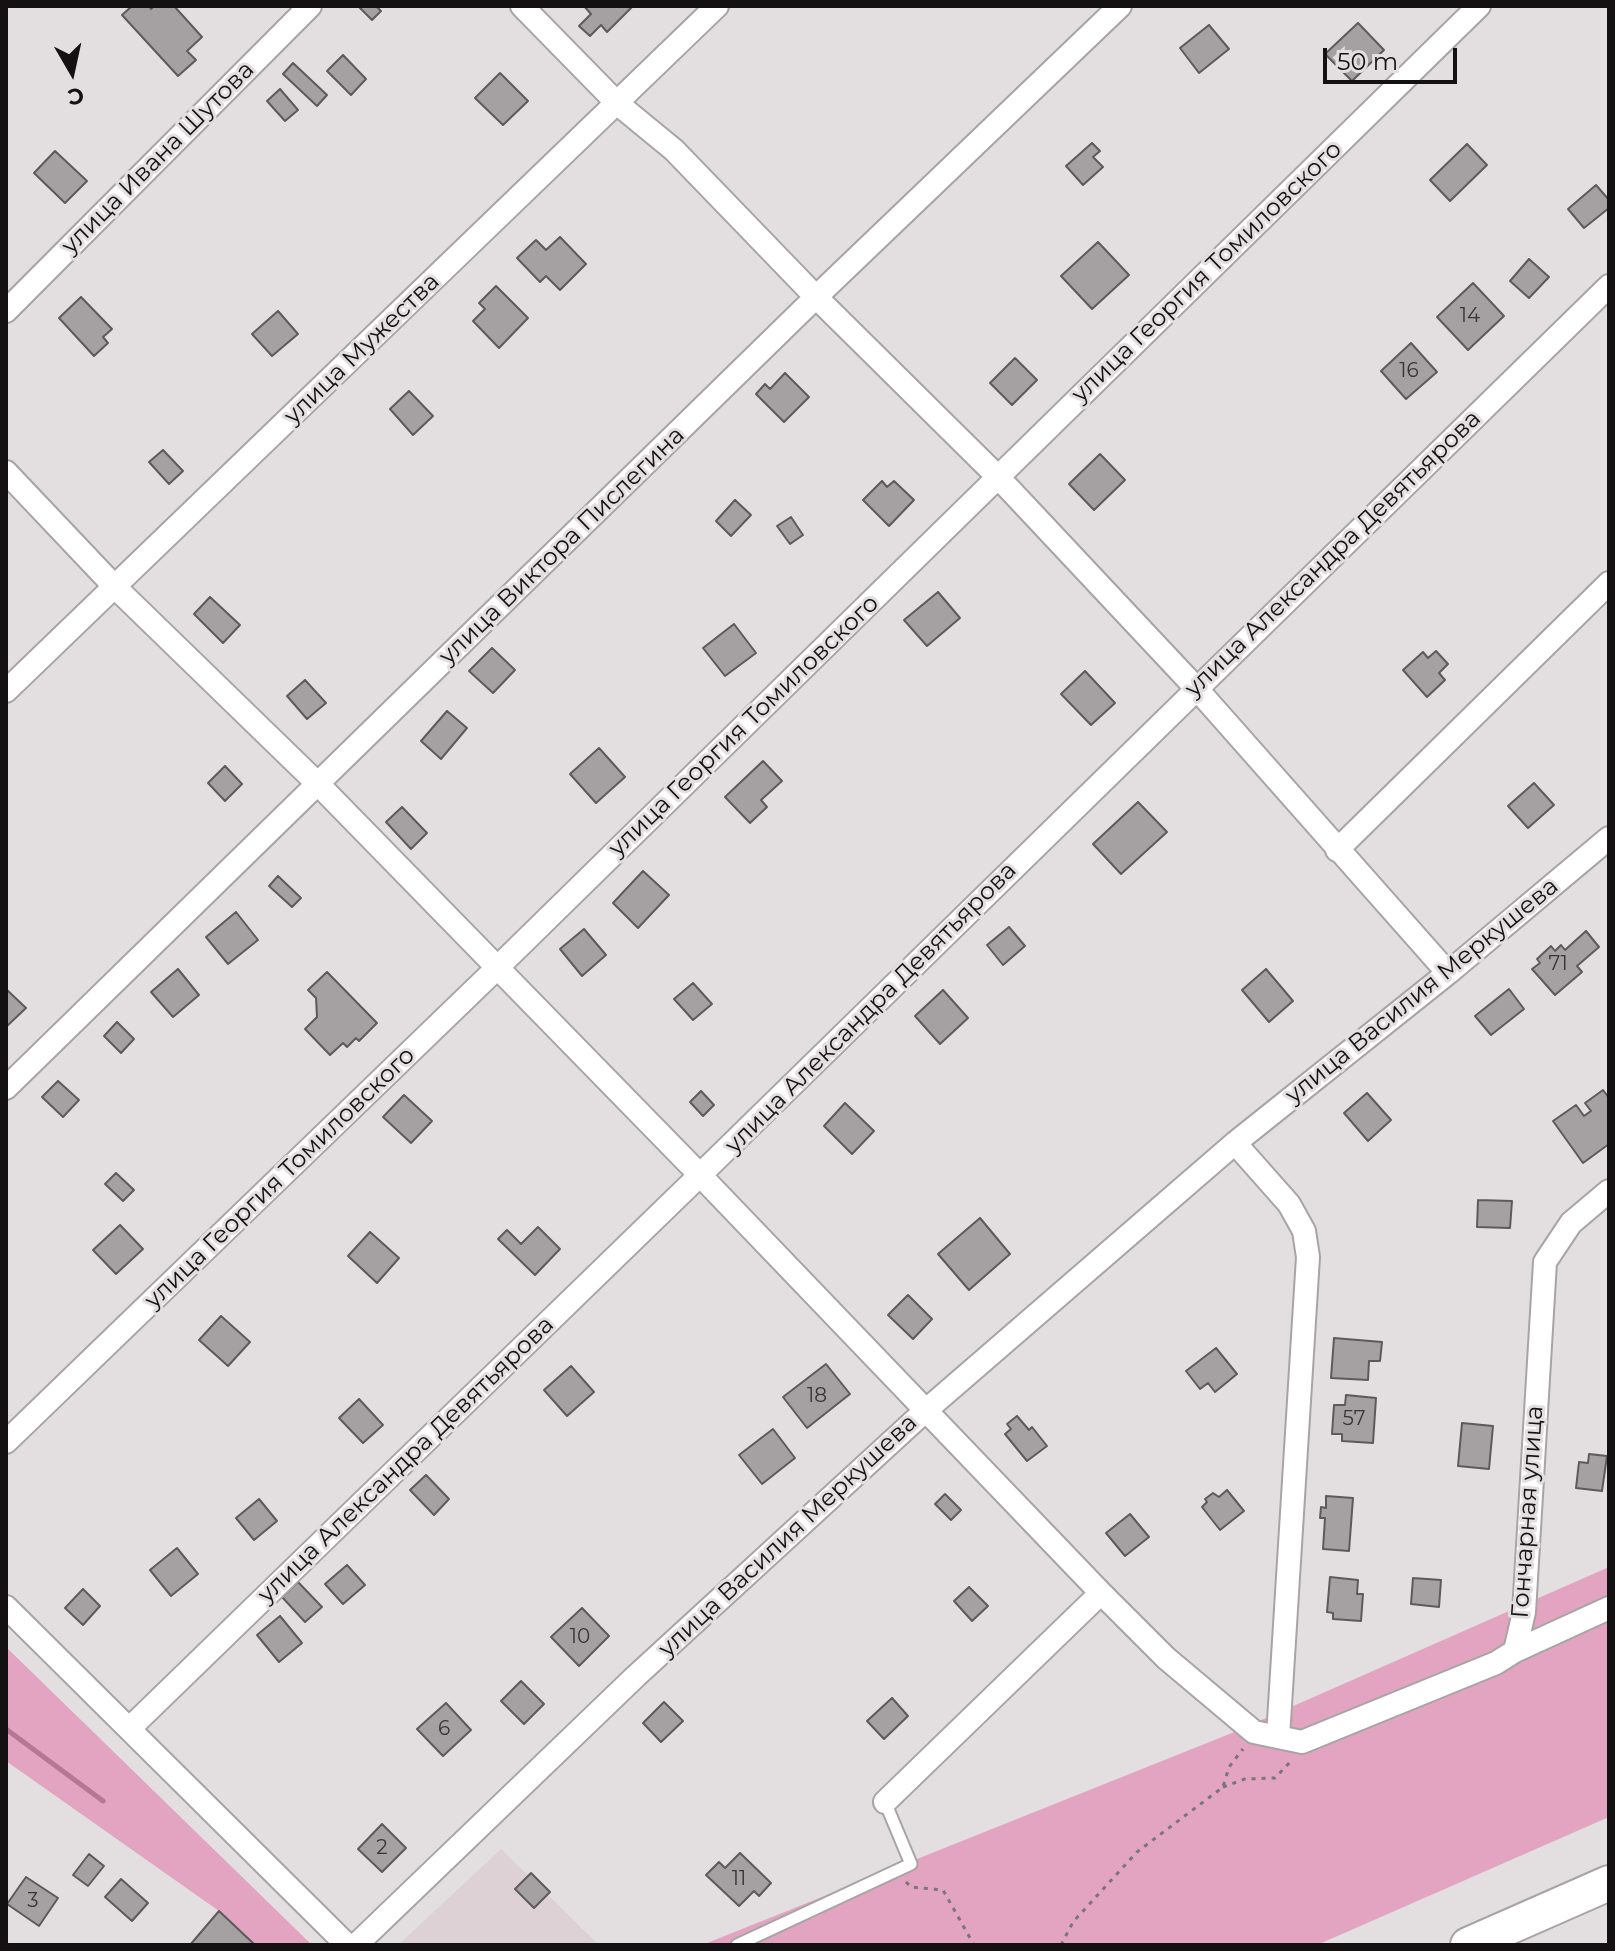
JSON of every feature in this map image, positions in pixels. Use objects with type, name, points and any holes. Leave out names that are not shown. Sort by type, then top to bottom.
[{"type":"main road","points":[[1468,1945],[1609,1883]]},
{"type":"street","name":"улица Ивана Шутова","points":[[6,311],[310,6]]},
{"type":"street","points":[[522,6],[618,104],[674,150],[816,297],[998,477],[1196,688],[1448,973]]},
{"type":"street","name":"улица Мужества","points":[[6,691],[717,6]]},
{"type":"street","name":"улица Виктора Пислегина","points":[[6,1088],[816,297],[1120,6]]},
{"type":"street","name":"улица Георгия Томиловского","points":[[6,1442],[497,968],[1479,6]]},
{"type":"street","name":"улица Александра Девятьярова","points":[[130,1728],[1609,286]]},
{"type":"street","points":[[6,472],[115,587],[319,785],[700,1175],[924,1412],[1101,1593],[1188,1678],[1254,1732],[1302,1742]]},
{"type":"street","points":[[1337,850],[1609,583]]},
{"type":"street","name":"улица Василия Меркушева","points":[[356,1945],[636,1676],[924,1412],[1235,1143],[1448,973],[1609,838]]},
{"type":"street","points":[[1235,1143],[1289,1204],[1304,1231],[1308,1257],[1278,1737]]},
{"type":"street","name":"Гончарная улица","points":[[1302,1742],[1496,1663],[1515,1651],[1524,1612],[1545,1262],[1571,1223],[1609,1191]]},
{"type":"street","points":[[885,1802],[1101,1593]]},
{"type":"street","points":[[6,1607],[347,1945]]},
{"type":"street","points":[[1515,1651],[1609,1608]]},
{"type":"lane","points":[[737,1945],[911,1864],[885,1802]]},
{"type":"path","points":[[1223,1787],[1229,1767],[1254,1732]]},
{"type":"path","points":[[1061,1945],[1073,1922],[1137,1852],[1223,1787],[1245,1779],[1275,1778],[1295,1757],[1302,1742]]},
{"type":"path","points":[[895,1871],[911,1887],[943,1890],[974,1945]]},
{"type":"shaded area","points":[[1609,1567],[1609,1817],[1317,1945],[702,1945],[1232,1733]]},
{"type":"shaded area","points":[[6,1647],[312,1945],[255,1945],[219,1911],[6,1761]]},
{"type":"shaded area","points":[[501,1849],[599,1945],[398,1945]]},
{"type":"building","points":[[132,6],[149,6],[151,9],[154,6],[174,6],[202,37],[187,51],[196,60],[178,76],[122,15]]},
{"type":"building","points":[[358,6],[376,6],[381,11],[372,20]]},
{"type":"building","points":[[584,6],[633,6],[607,32],[601,25],[590,36],[579,26],[591,14]]},
{"type":"building","points":[[1358,23],[1384,50],[1352,81],[1325,54]]},
{"type":"building","points":[[1209,25],[1229,49],[1199,73],[1180,48]]},
{"type":"building","points":[[343,55],[366,79],[351,95],[327,71]]},
{"type":"building","points":[[293,63],[327,95],[317,106],[283,74]]},
{"type":"building","points":[[500,73],[528,101],[503,125],[475,98]]},
{"type":"building","points":[[280,89],[298,110],[285,121],[267,101]]},
{"type":"building","points":[[1092,143],[1100,151],[1093,157],[1103,167],[1083,185],[1066,166]]},
{"type":"building","points":[[1467,144],[1487,165],[1450,201],[1430,180]]},
{"type":"building","points":[[55,151],[87,181],[65,203],[34,173]]},
{"type":"building","points":[[1596,185],[1609,200],[1609,208],[1584,228],[1568,209]]},
{"type":"building","points":[[560,237],[586,264],[560,290],[546,276],[540,282],[517,258],[536,240],[546,250]]},
{"type":"building","points":[[1098,242],[1129,275],[1092,309],[1061,276]]},
{"type":"building","points":[[1529,259],[1549,277],[1529,298],[1510,281]]},
{"type":"building","points":[[1473,283],[1504,316],[1468,350],[1437,317]]},
{"type":"building","points":[[496,286],[528,318],[499,348],[473,321],[485,309],[479,303]]},
{"type":"building","points":[[81,297],[112,329],[103,337],[108,343],[94,356],[59,318]]},
{"type":"building","points":[[278,311],[298,334],[272,356],[252,334]]},
{"type":"building","points":[[1411,343],[1437,372],[1406,399],[1381,371]]},
{"type":"building","points":[[1015,358],[1037,380],[1012,405],[990,383]]},
{"type":"building","points":[[785,373],[809,397],[784,422],[756,394],[765,384],[770,389]]},
{"type":"building","points":[[409,391],[433,416],[413,435],[390,409]]},
{"type":"building","points":[[163,450],[183,471],[169,484],[149,462]]},
{"type":"building","points":[[1100,454],[1125,480],[1094,510],[1069,484]]},
{"type":"building","points":[[882,481],[887,487],[894,481],[914,500],[889,526],[863,500]]},
{"type":"building","points":[[735,500],[751,515],[731,536],[716,521]]},
{"type":"building","points":[[791,517],[803,535],[790,544],[777,526]]},
{"type":"building","points":[[938,592],[960,618],[927,646],[904,620]]},
{"type":"building","points":[[210,597],[240,625],[223,643],[194,614]]},
{"type":"building","points":[[734,624],[756,653],[725,676],[703,648]]},
{"type":"building","points":[[492,648],[515,670],[493,693],[469,671]]},
{"type":"building","points":[[1436,651],[1448,664],[1439,673],[1445,680],[1427,697],[1403,670],[1423,652],[1428,658]]},
{"type":"building","points":[[1085,671],[1115,703],[1091,725],[1061,694]]},
{"type":"building","points":[[305,680],[326,703],[307,719],[287,696]]},
{"type":"building","points":[[447,711],[467,728],[441,759],[421,741]]},
{"type":"building","points":[[599,748],[625,777],[596,803],[570,774]]},
{"type":"building","points":[[763,761],[782,781],[761,800],[767,807],[750,823],[725,797]]},
{"type":"building","points":[[225,766],[242,784],[225,801],[208,783]]},
{"type":"building","points":[[1534,783],[1554,805],[1528,828],[1508,806]]},
{"type":"building","points":[[1138,802],[1167,832],[1121,874],[1093,844]]},
{"type":"building","points":[[402,807],[427,833],[411,849],[386,822]]},
{"type":"building","points":[[643,871],[669,895],[638,928],[613,903]]},
{"type":"building","points":[[278,876],[301,898],[292,907],[269,886]]},
{"type":"building","points":[[236,912],[258,940],[228,964],[206,937]]},
{"type":"building","points":[[1009,927],[1025,946],[1003,965],[987,945]]},
{"type":"building","points":[[584,929],[606,955],[582,976],[560,949]]},
{"type":"building","points":[[1586,931],[1599,947],[1577,966],[1582,972],[1555,995],[1532,969],[1540,963],[1537,959],[1551,946],[1555,951],[1561,945],[1565,950]]},
{"type":"building","points":[[178,969],[199,995],[173,1017],[151,992]]},
{"type":"building","points":[[1266,969],[1293,1001],[1269,1022],[1242,990]]},
{"type":"building","points":[[327,972],[377,1023],[359,1041],[356,1038],[347,1047],[343,1043],[330,1055],[305,1029],[317,1017],[316,998],[308,990]]},
{"type":"building","points":[[693,983],[712,1004],[693,1020],[674,999]]},
{"type":"building","points":[[6,989],[26,1008],[6,1027]]},
{"type":"building","points":[[1509,989],[1524,1009],[1491,1035],[1475,1016]]},
{"type":"building","points":[[943,990],[968,1018],[940,1044],[915,1016]]},
{"type":"building","points":[[117,1022],[134,1039],[121,1053],[104,1036]]},
{"type":"building","points":[[58,1081],[79,1100],[63,1117],[42,1097]]},
{"type":"building","points":[[1603,1090],[1609,1098],[1609,1144],[1583,1163],[1553,1121],[1576,1105],[1584,1116],[1591,1111],[1585,1103]]},
{"type":"building","points":[[701,1091],[714,1105],[703,1116],[690,1102]]},
{"type":"building","points":[[1367,1093],[1391,1120],[1368,1141],[1344,1113]]},
{"type":"building","points":[[404,1095],[432,1121],[411,1143],[383,1117]]},
{"type":"building","points":[[845,1103],[874,1131],[852,1154],[824,1126]]},
{"type":"building","points":[[116,1173],[134,1190],[123,1201],[105,1184]]},
{"type":"building","points":[[1478,1200],[1512,1201],[1510,1228],[1477,1227]]},
{"type":"building","points":[[980,1218],[1010,1254],[969,1290],[938,1254]]},
{"type":"building","points":[[120,1225],[143,1249],[116,1274],[93,1250]]},
{"type":"building","points":[[538,1227],[560,1249],[535,1275],[498,1239],[507,1230],[521,1244]]},
{"type":"building","points":[[370,1232],[399,1258],[377,1283],[348,1256]]},
{"type":"building","points":[[908,1295],[932,1319],[913,1339],[888,1315]]},
{"type":"building","points":[[221,1316],[250,1342],[228,1366],[199,1340]]},
{"type":"building","points":[[1334,1338],[1382,1342],[1380,1361],[1369,1361],[1368,1380],[1331,1378]]},
{"type":"building","points":[[1216,1348],[1237,1374],[1215,1392],[1208,1383],[1200,1389],[1186,1371]]},
{"type":"building","points":[[826,1364],[850,1394],[807,1428],[783,1397]]},
{"type":"building","points":[[571,1366],[594,1392],[567,1416],[544,1390]]},
{"type":"building","points":[[1346,1395],[1376,1398],[1373,1443],[1342,1441],[1342,1434],[1332,1434],[1334,1405],[1345,1405]]},
{"type":"building","points":[[359,1399],[383,1425],[363,1443],[339,1418]]},
{"type":"building","points":[[1017,1416],[1029,1430],[1032,1427],[1047,1446],[1027,1461],[1005,1434],[1011,1429],[1007,1424]]},
{"type":"building","points":[[1462,1423],[1493,1426],[1489,1469],[1458,1466]]},
{"type":"building","points":[[773,1429],[795,1458],[762,1484],[739,1455]]},
{"type":"building","points":[[1589,1454],[1607,1456],[1602,1491],[1576,1488],[1579,1462],[1588,1463]]},
{"type":"building","points":[[426,1475],[449,1499],[434,1515],[410,1490]]},
{"type":"building","points":[[1227,1490],[1244,1511],[1220,1530],[1202,1507],[1207,1502],[1205,1499],[1213,1493],[1219,1497]]},
{"type":"building","points":[[945,1494],[961,1510],[951,1520],[935,1504]]},
{"type":"building","points":[[1326,1496],[1353,1498],[1349,1551],[1323,1549],[1325,1518],[1320,1518],[1321,1507],[1326,1508]]},
{"type":"building","points":[[259,1499],[277,1521],[254,1540],[236,1518]]},
{"type":"building","points":[[1130,1514],[1149,1537],[1125,1556],[1106,1533]]},
{"type":"building","points":[[177,1548],[198,1574],[171,1596],[150,1570]]},
{"type":"building","points":[[347,1565],[365,1585],[343,1604],[325,1584]]},
{"type":"building","points":[[1330,1577],[1358,1580],[1357,1594],[1363,1594],[1361,1621],[1333,1619],[1333,1613],[1327,1612]]},
{"type":"building","points":[[1413,1578],[1441,1580],[1439,1607],[1411,1604]]},
{"type":"building","points":[[298,1582],[322,1607],[305,1622],[282,1597]]},
{"type":"building","points":[[969,1587],[988,1606],[972,1621],[954,1601]]},
{"type":"building","points":[[83,1589],[100,1606],[83,1625],[65,1608]]},
{"type":"building","points":[[582,1608],[609,1636],[579,1666],[551,1637]]},
{"type":"building","points":[[280,1616],[302,1643],[279,1662],[257,1635]]},
{"type":"building","points":[[521,1681],[544,1704],[524,1724],[501,1701]]},
{"type":"building","points":[[892,1698],[908,1716],[884,1739],[867,1721]]},
{"type":"building","points":[[664,1702],[683,1721],[661,1742],[643,1723]]},
{"type":"building","points":[[446,1703],[471,1730],[443,1756],[417,1729]]},
{"type":"building","points":[[382,1824],[406,1848],[382,1872],[358,1849]]},
{"type":"building","points":[[740,1853],[771,1883],[759,1896],[754,1891],[739,1906],[706,1875],[719,1862],[725,1868]]},
{"type":"building","points":[[89,1854],[104,1866],[88,1886],[73,1875]]},
{"type":"building","points":[[531,1873],[550,1892],[534,1908],[515,1889]]},
{"type":"building","points":[[26,1877],[58,1898],[39,1926],[7,1904]]},
{"type":"building","points":[[121,1879],[148,1903],[132,1921],[105,1897]]},
{"type":"building","points":[[219,1911],[255,1945],[190,1945]]},
{"type":"waterway","points":[[6,1729],[103,1801]]}]
